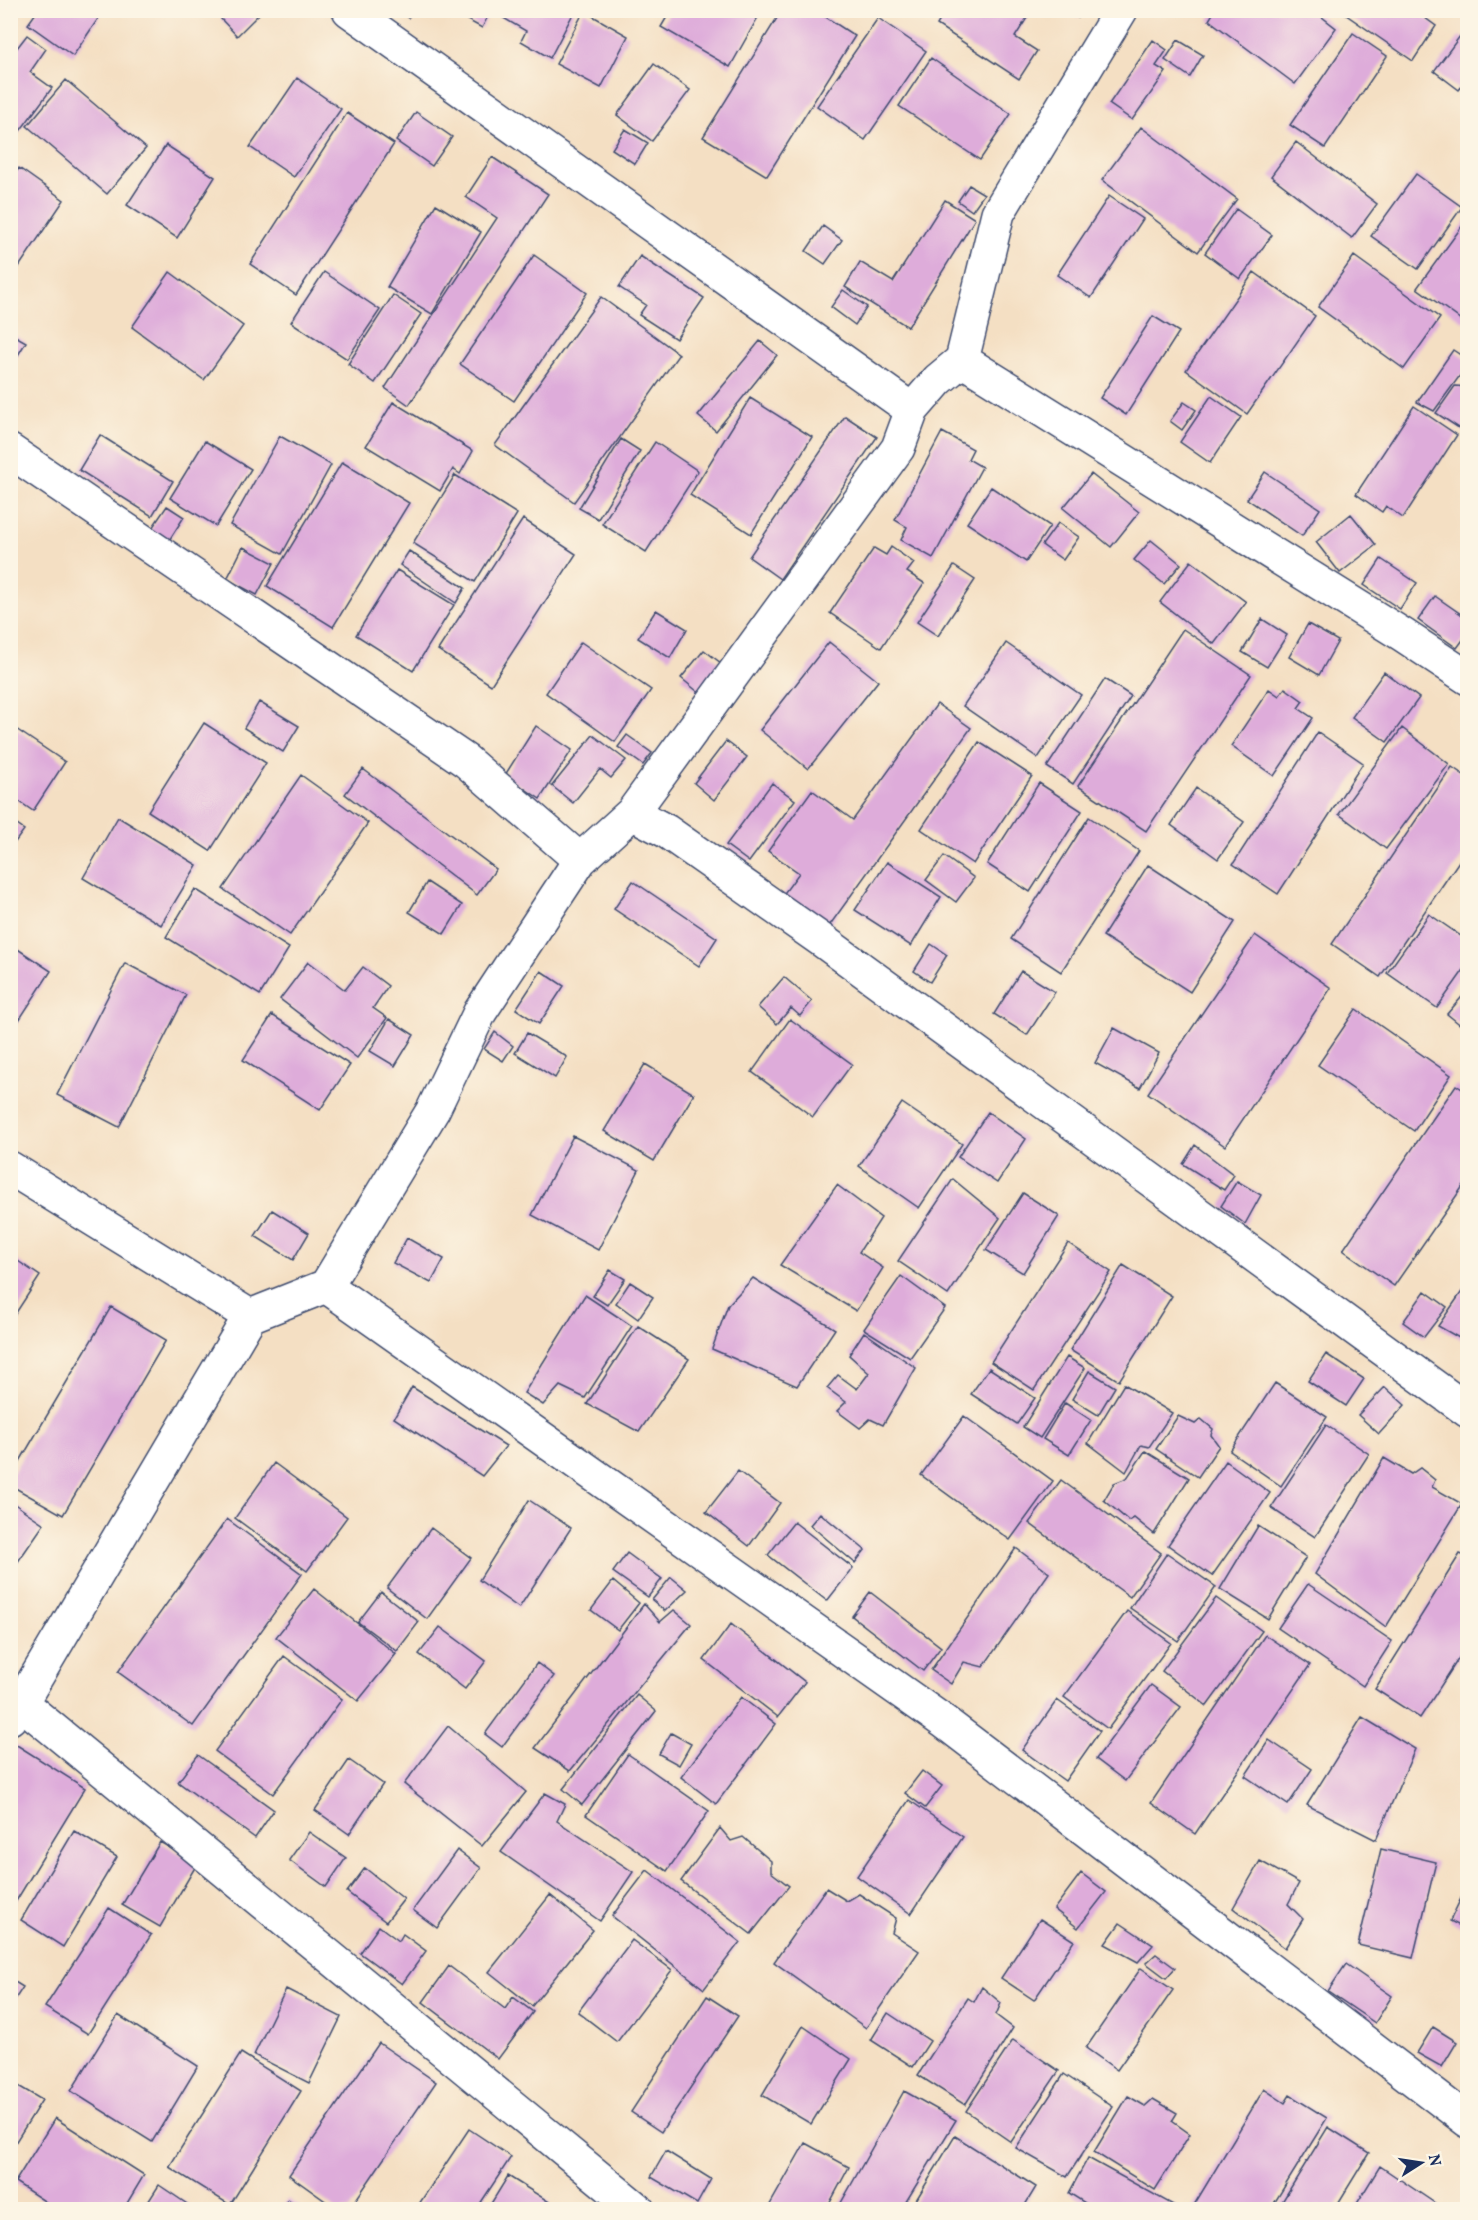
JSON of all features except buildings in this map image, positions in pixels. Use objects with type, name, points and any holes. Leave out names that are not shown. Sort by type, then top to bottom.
[{"type":"street","points":[[349,10],[912,410]]},
{"type":"street","points":[[638,2210],[16,1710],[250,1316],[326,1286],[433,1110],[480,1012],[580,860],[632,813],[898,447],[912,410],[938,380],[962,360],[998,213],[1121,10]]},
{"type":"street","points":[[962,360],[1383,622],[1467,678]]},
{"type":"street","points":[[10,451],[466,761],[580,860]]},
{"type":"street","points":[[632,813],[666,831],[823,941],[1467,1411]]},
{"type":"street","points":[[10,1168],[250,1316]]},
{"type":"street","points":[[326,1286],[943,1721],[1467,2121]]}]
